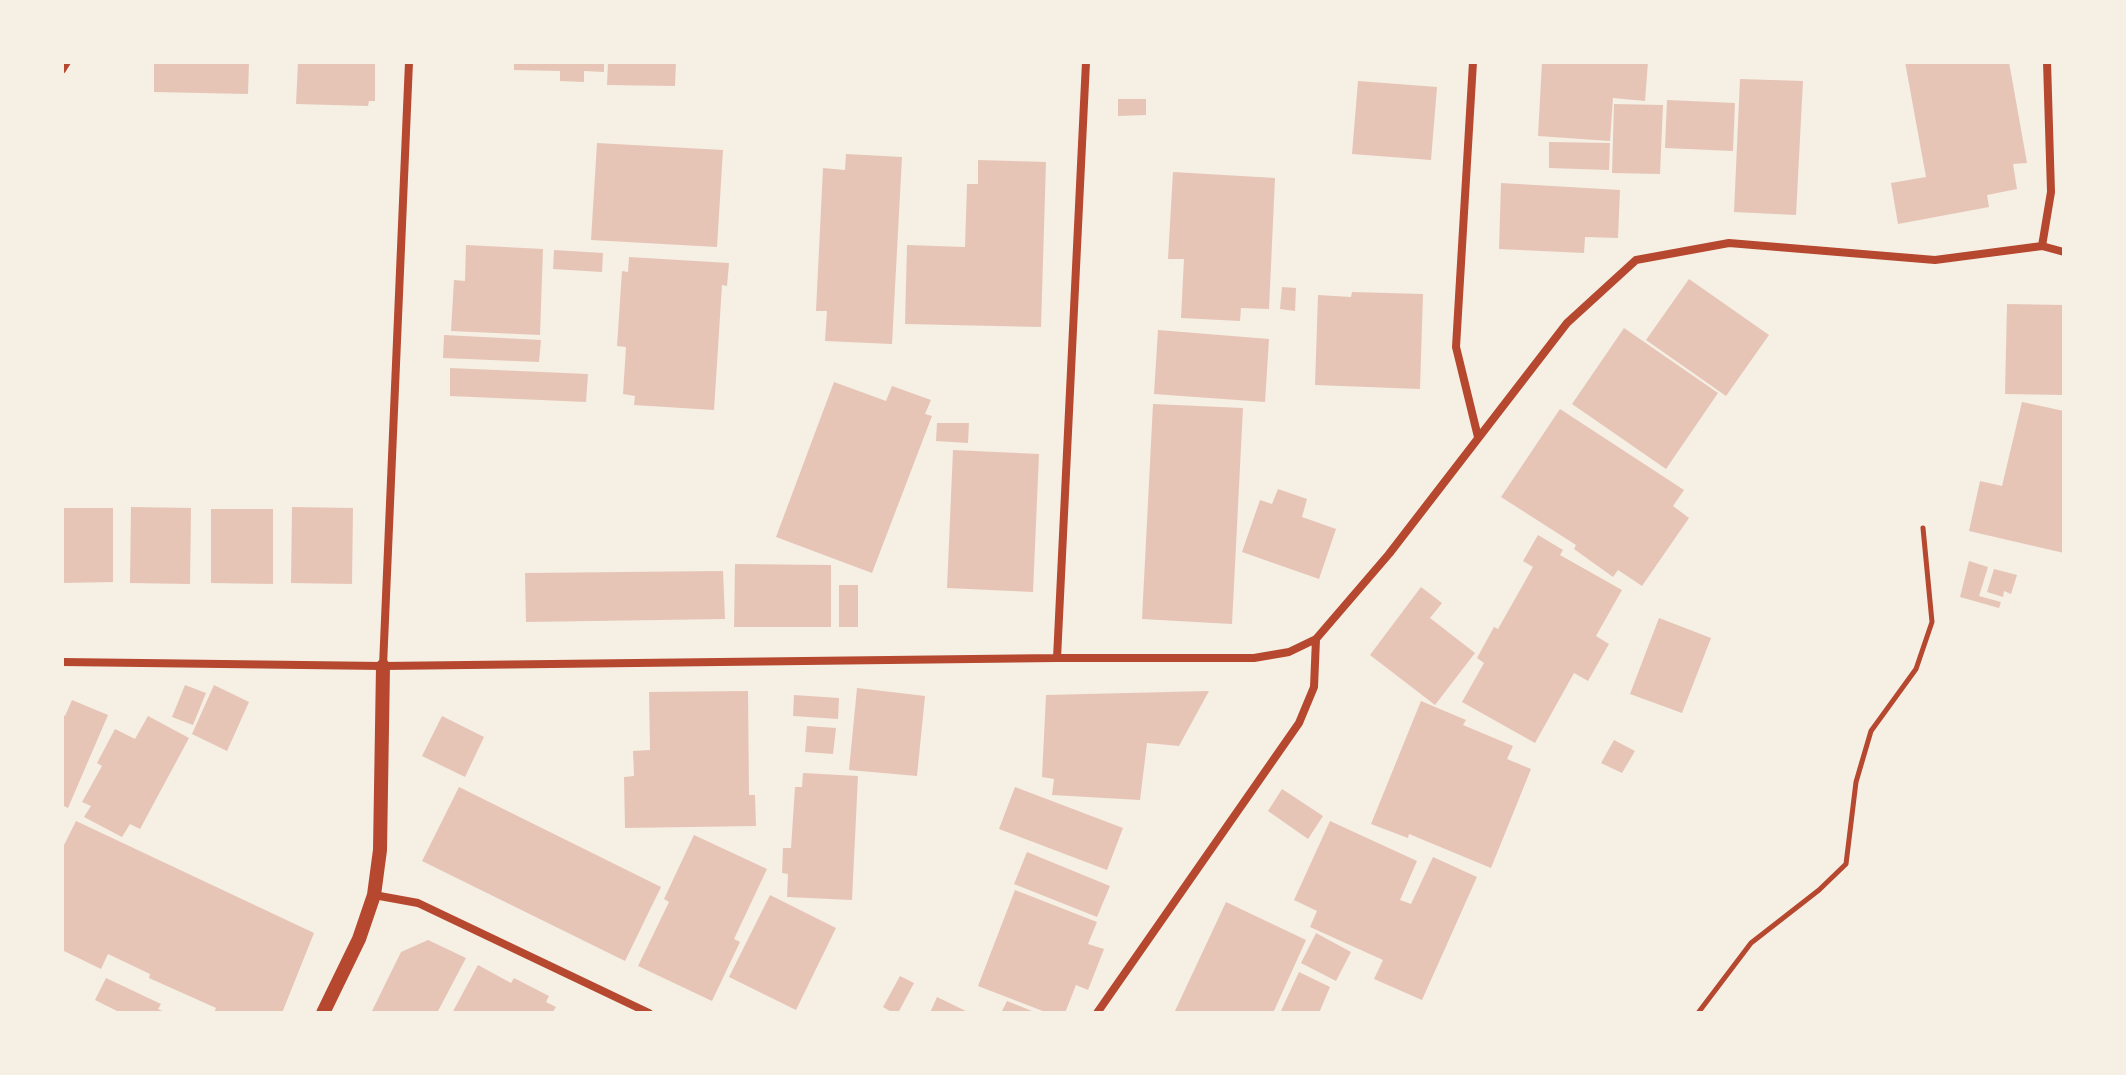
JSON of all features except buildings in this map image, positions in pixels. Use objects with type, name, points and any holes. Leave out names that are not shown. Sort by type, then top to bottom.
[{"type":"street","points":[[62,70],[67,62]]},
{"type":"street","points":[[323,1013],[359,939],[374,895],[380,850],[383,666],[409,62]]},
{"type":"street","points":[[1057,658],[1086,62]]},
{"type":"street","points":[[1473,62],[1456,347],[1478,437]]},
{"type":"street","points":[[2042,246],[2051,192],[2047,62]]},
{"type":"street","points":[[62,662],[383,666],[1254,658],[1289,652],[1316,639],[1389,554],[1567,323],[1636,260],[1729,243],[1935,260],[2042,246],[2064,252]]},
{"type":"street","points":[[1097,1013],[1299,723],[1314,687],[1316,639]]},
{"type":"street","points":[[374,895],[418,903],[649,1013]]},
{"type":"path","points":[[1698,1013],[1751,943],[1819,890],[1846,864],[1856,782],[1871,731],[1916,669],[1932,622],[1923,528]]}]
